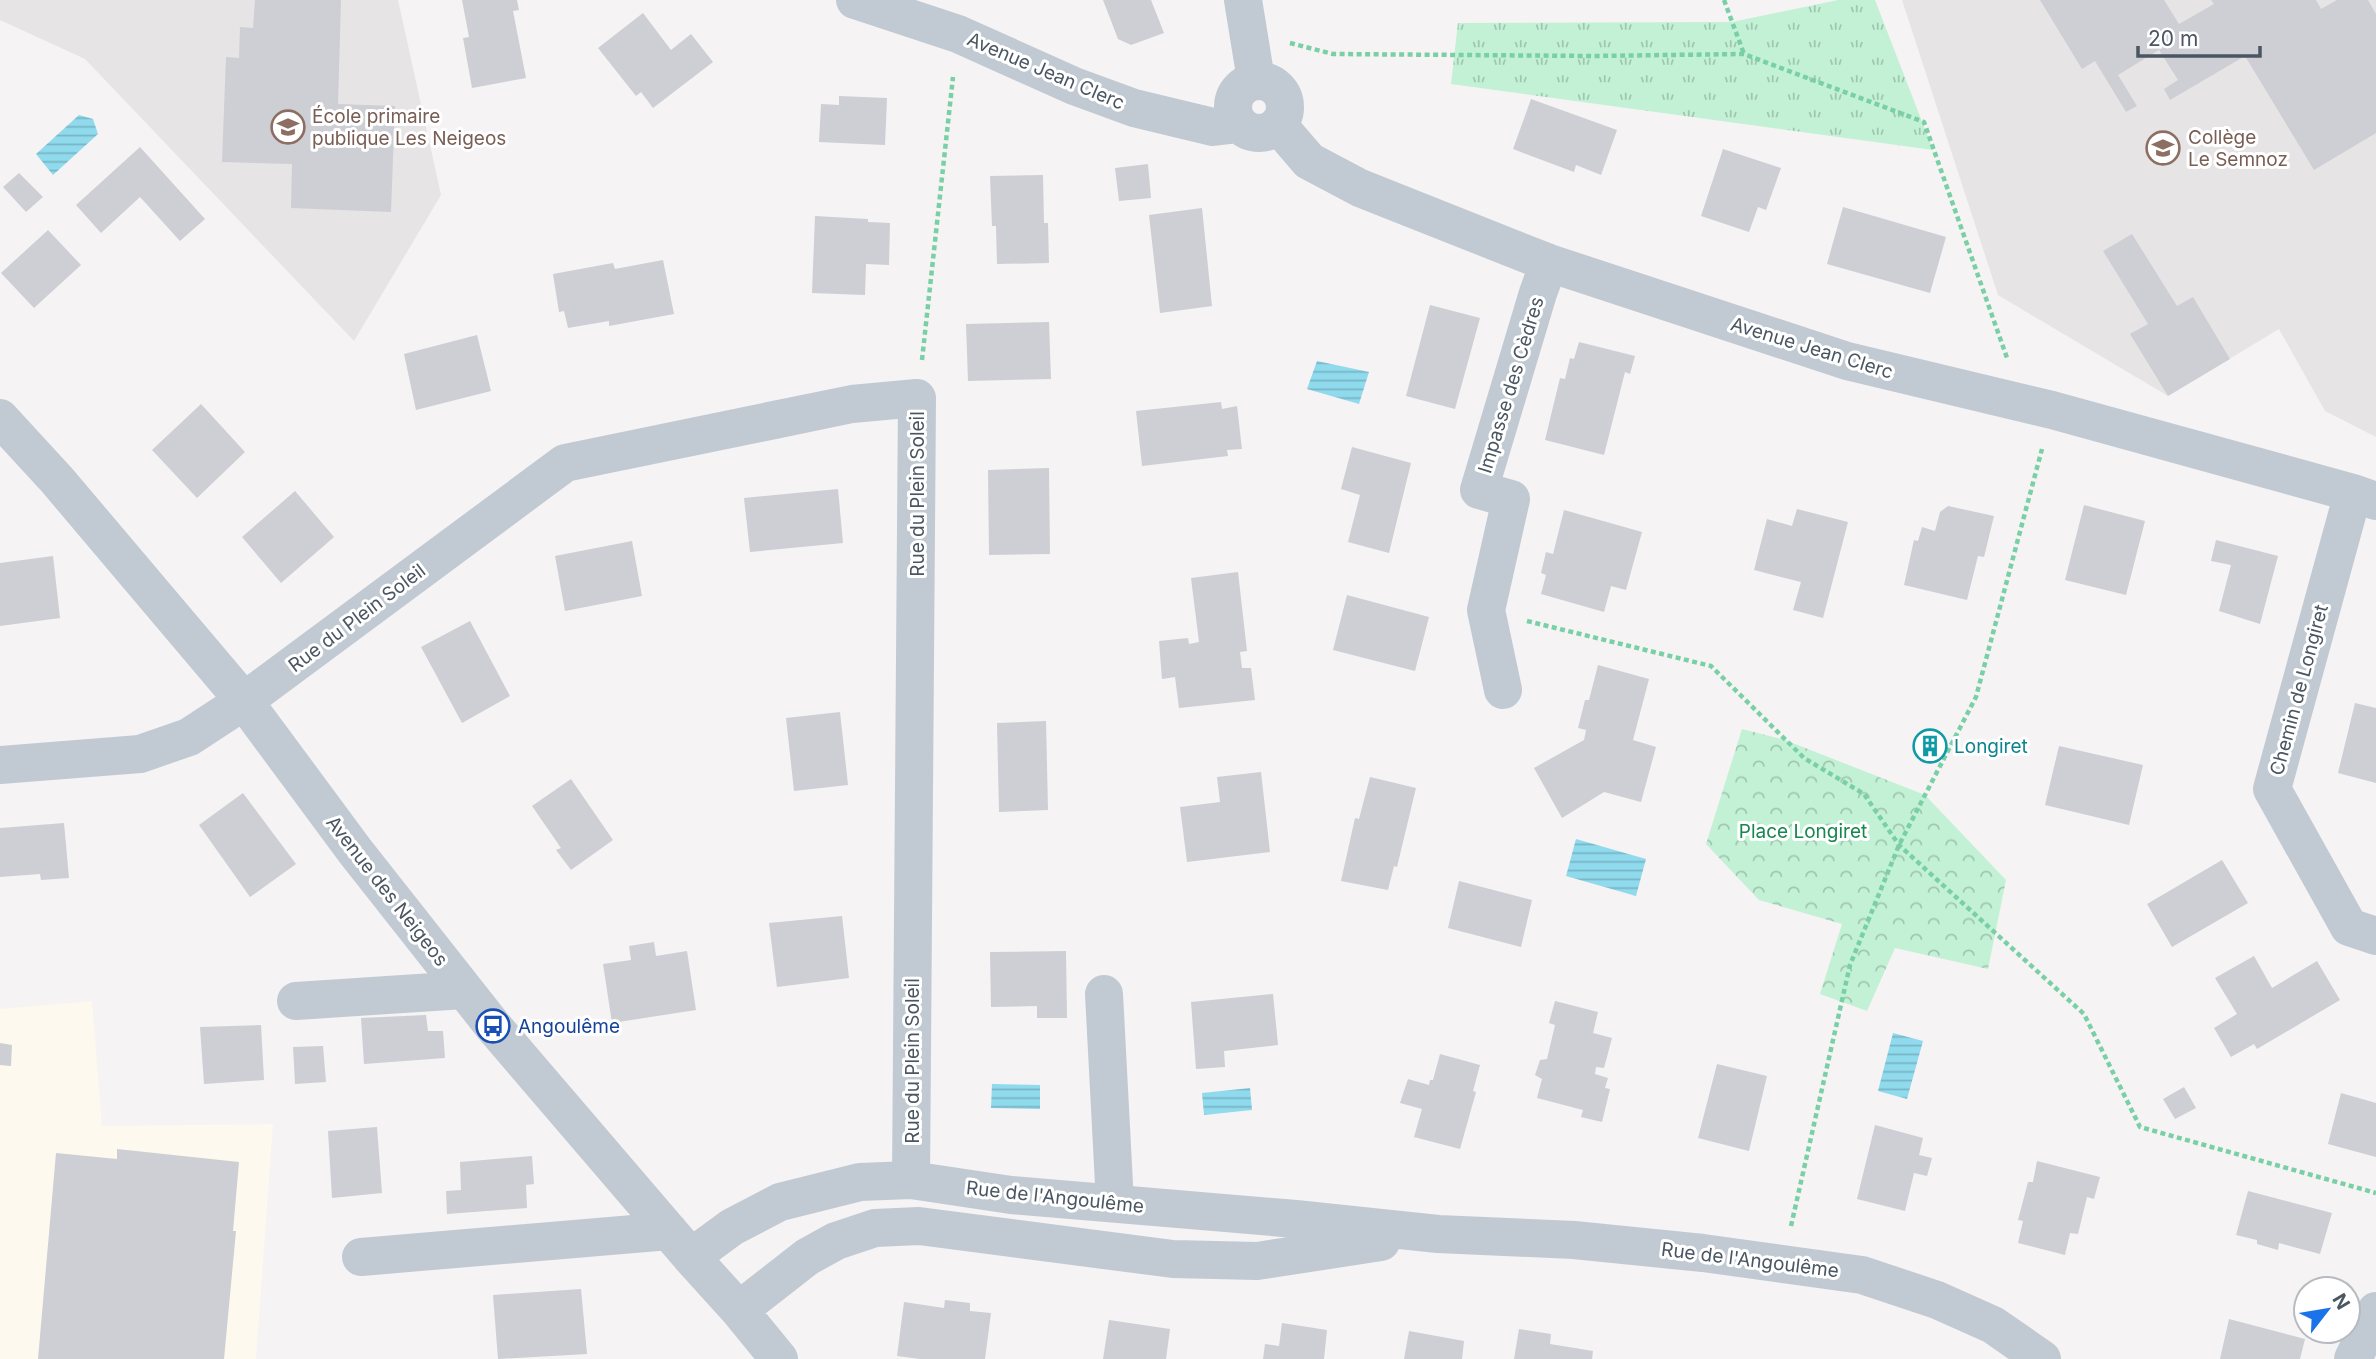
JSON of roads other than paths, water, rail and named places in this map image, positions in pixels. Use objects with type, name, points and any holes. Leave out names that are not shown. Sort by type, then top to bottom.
[{"type":"street","name":"Avenue Jean Clerc","points":[[855,0],[957,34],[1074,86],[1134,108],[1213,127],[1239,124],[1251,132],[1265,132],[1278,125],[1309,161],[1360,188],[1549,263],[1847,362],[2038,408],[2364,497]]},
{"type":"street","points":[[1245,16],[1256,80]]},
{"type":"street","points":[[1239,124],[1233,106],[1240,89],[1256,80],[1269,82],[1279,90],[1285,101],[1285,114],[1278,125]]},
{"type":"street","name":"Impasse des Cèdres","points":[[1503,690],[1486,610],[1511,499],[1479,489],[1549,263]]},
{"type":"street","name":"Rue du Plein Soleil","points":[[0,765],[140,754],[189,737],[244,701],[565,463],[852,404],[918,398],[911,1180]]},
{"type":"street","name":"Avenue des Neigeos","points":[[0,418],[57,480],[244,701],[355,851],[464,990],[779,1359]]},
{"type":"street","name":"Chemin de Longiret","points":[[2364,497],[2272,789],[2349,927],[2376,936]]},
{"type":"street","points":[[296,1001],[464,990]]},
{"type":"street","points":[[1104,994],[1115,1203]]},
{"type":"street","name":"Rue de l'Angoulême","points":[[680,1244],[732,1227],[780,1202],[860,1182],[911,1180],[1011,1195],[1438,1234],[1574,1240],[1703,1253],[1862,1275],[1937,1300],[1993,1325],[2042,1359]]},
{"type":"street","name":"Rue de l'Angoulême","points":[[739,1310],[807,1257],[836,1241],[875,1228],[919,1226],[1173,1259],[1257,1261],[1438,1234]]},
{"type":"street","points":[[361,1257],[680,1244]]},
{"type":"street","points":[[2353,1359],[2376,1311]]},
{"type":"water","points":[[79,115],[93,119],[98,134],[53,175],[36,154]]},
{"type":"water","points":[[1317,361],[1369,372],[1359,404],[1307,389]]},
{"type":"water","points":[[1576,839],[1646,859],[1636,896],[1566,876]]},
{"type":"water","points":[[1893,1033],[1923,1041],[1907,1099],[1878,1091]]},
{"type":"water","points":[[992,1084],[1040,1085],[1040,1109],[991,1108]]},
{"type":"water","points":[[1250,1088],[1252,1110],[1204,1115],[1202,1093]]},
{"type":"place","name":"École primaire publique Les Neigeos","points":[[288,127]]},
{"type":"place","name":"Collège Le Semnoz","points":[[2163,148]]},
{"type":"place","name":"Longiret","points":[[1930,746]]},
{"type":"place","name":"Angoulême","points":[[493,1026]]},
{"type":"park label","name":"Place Longiret","points":[[1803,831]]}]
